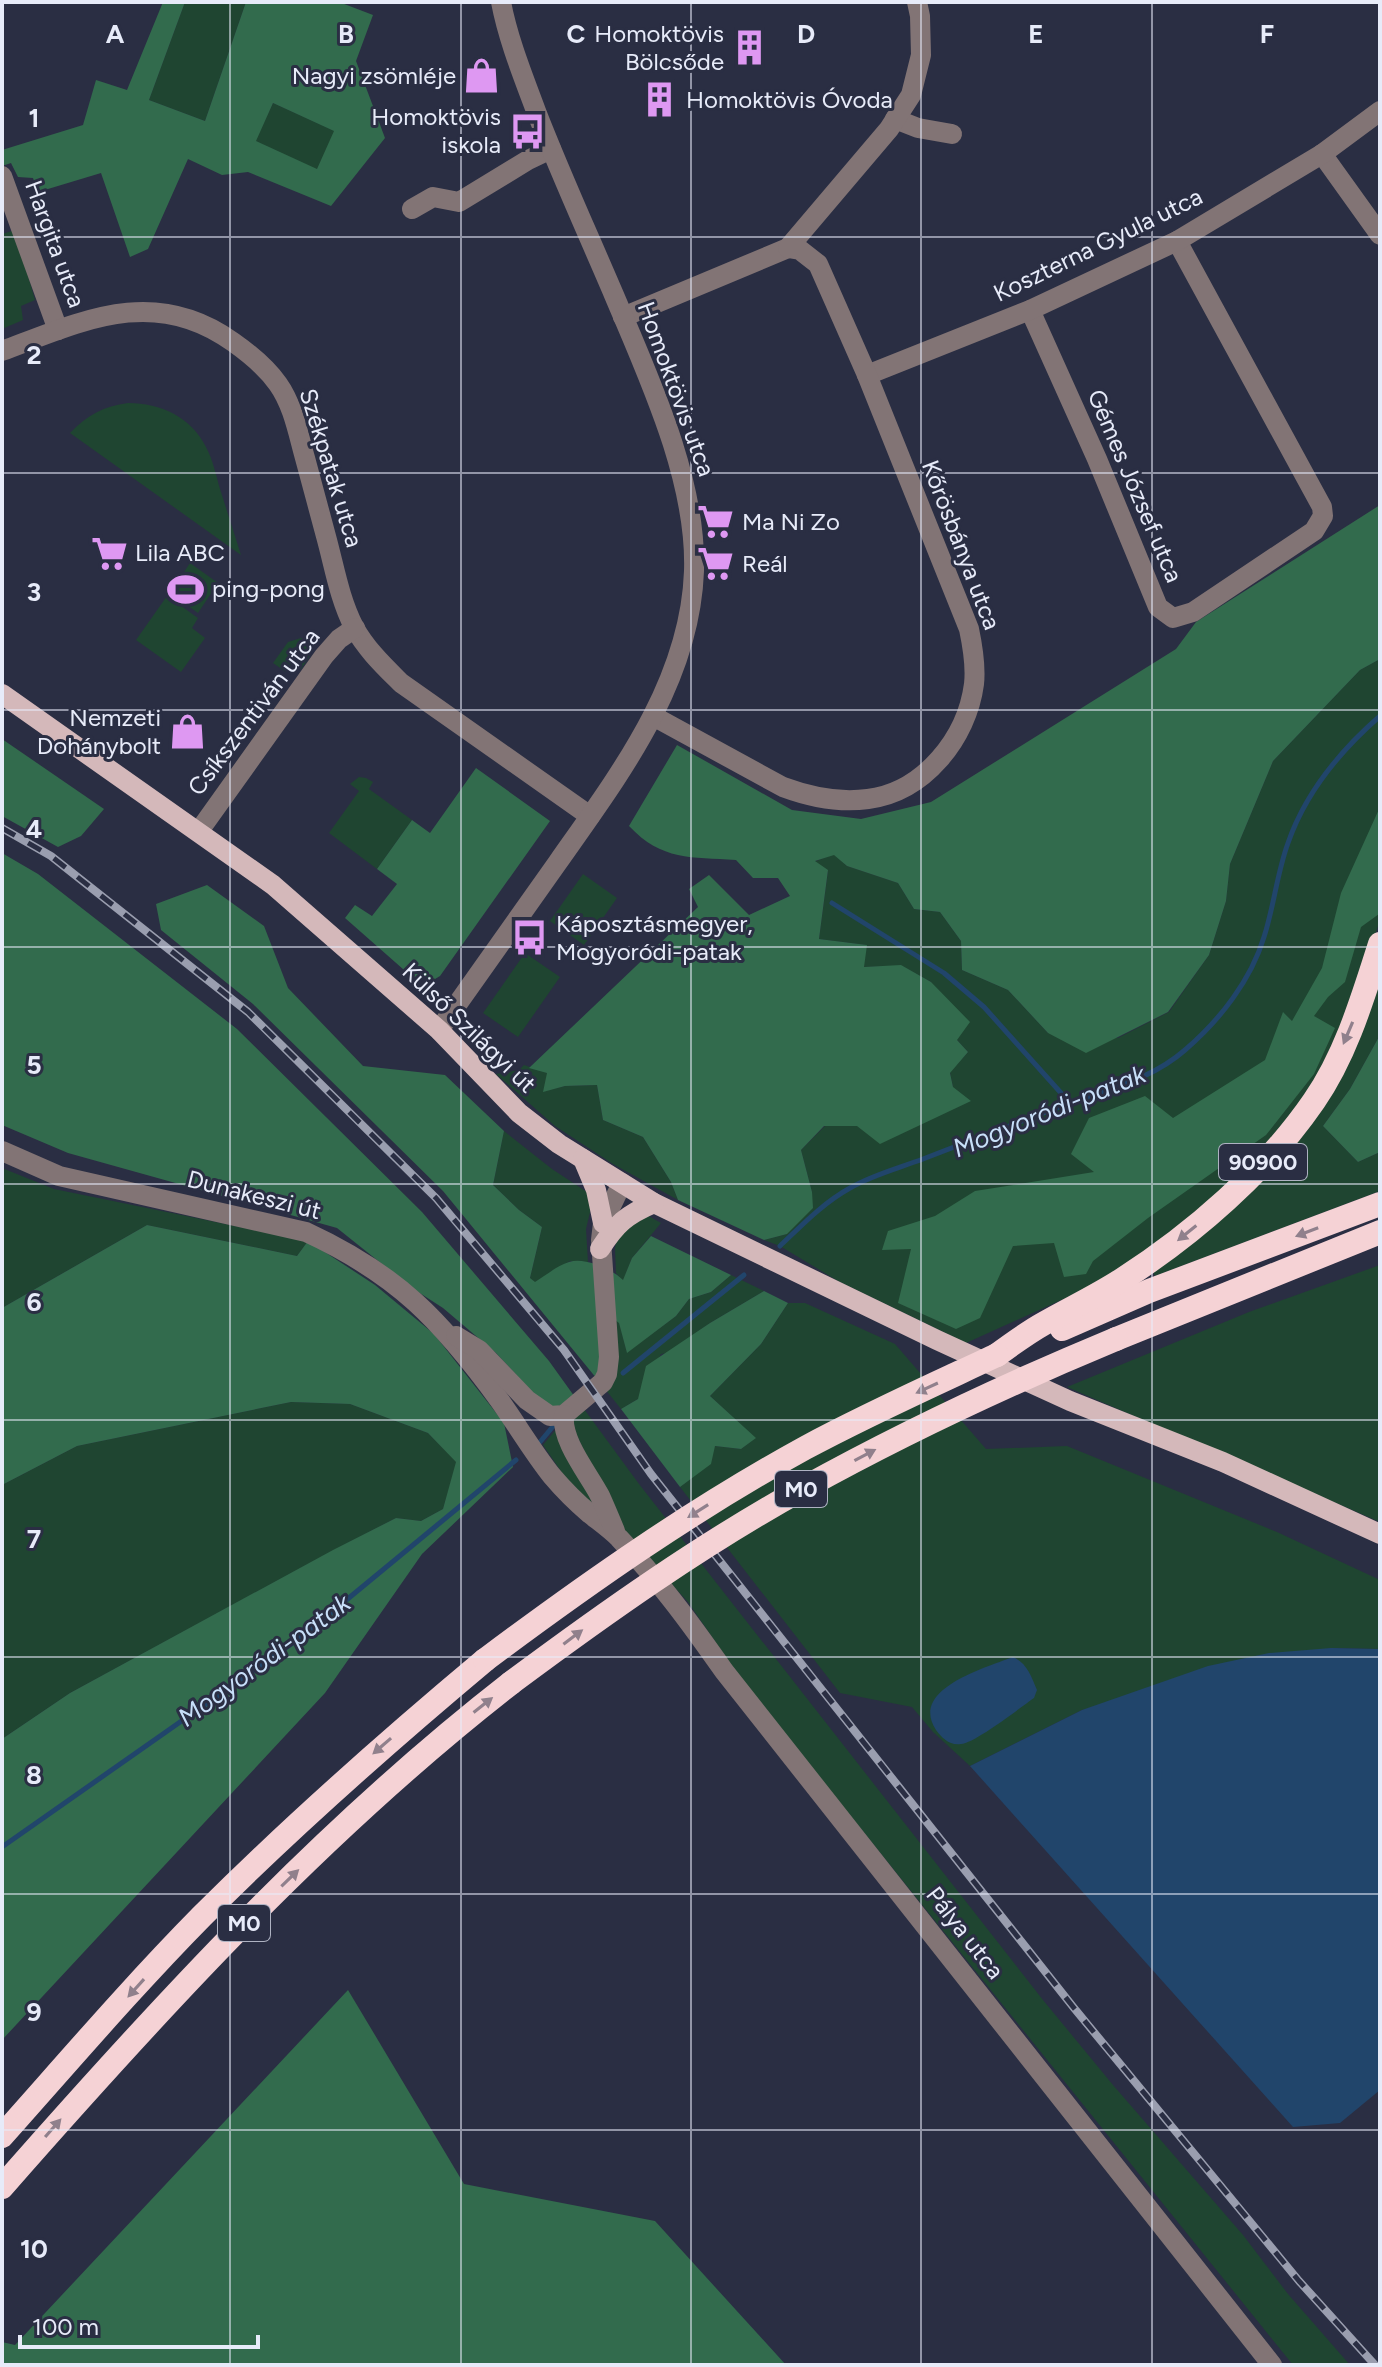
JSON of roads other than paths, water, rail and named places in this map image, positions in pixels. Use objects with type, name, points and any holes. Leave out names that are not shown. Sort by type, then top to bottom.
[{"type":"highway","name":"90900","points":[[1086,1310],[1206,1218],[1264,1160],[1314,1101],[1335,1065],[1380,944]]},
{"type":"highway","name":"M0","points":[[2,2136],[202,1916],[317,1805],[485,1660],[662,1533],[853,1422],[1086,1310],[1149,1291],[1380,1204]]},
{"type":"highway","name":"M0","points":[[2,2187],[95,2081],[272,1895],[389,1784],[511,1683],[590,1624],[726,1534],[802,1489],[967,1404],[1116,1339],[1380,1232]]},
{"type":"highway","points":[[1272,1277],[1380,1245]]},
{"type":"main road","name":"Külső Szilágyi út","points":[[2,694],[273,885],[439,1030],[519,1113],[559,1144],[654,1203],[1070,1401],[1291,1492],[1380,1534]]},
{"type":"main road","points":[[583,1159],[596,1190],[603,1223]]},
{"type":"main road","points":[[600,1249],[618,1223],[634,1211],[654,1203]]},
{"type":"street","name":"Homoktövis utca","points":[[439,1030],[625,767],[669,683],[687,615],[694,571],[682,477],[658,406],[551,149],[514,52],[501,2]]},
{"type":"street","points":[[623,317],[788,248],[895,119],[911,95],[921,55],[917,2]]},
{"type":"street","name":"Koszterna Gyula utca","points":[[867,375],[1030,310],[1177,241],[1322,154],[1380,111]]},
{"type":"street","points":[[895,119],[918,128],[952,134]]},
{"type":"street","points":[[412,209],[433,197],[459,202],[551,149]]},
{"type":"street","points":[[1322,154],[1380,235]]},
{"type":"street","name":"Hargita utca","points":[[2,176],[58,330]]},
{"type":"street","name":"Gémes József utca","points":[[1030,310],[1097,459],[1158,607],[1173,618],[1193,612],[1314,531],[1323,516],[1318,497],[1177,241]]},
{"type":"street","name":"Kőrösbánya utca","points":[[653,716],[783,787],[805,795],[837,800],[870,799],[901,789],[927,772],[958,733],[968,709],[974,684],[975,657],[969,629],[867,375],[818,264],[800,250],[788,248]]},
{"type":"street","name":"Székpatak utca","points":[[2,351],[111,313],[135,311],[161,313],[209,327],[256,360],[278,385],[288,403],[342,599],[355,628],[376,659],[401,683],[590,816]]},
{"type":"street","name":"Csíkszentiván utca","points":[[199,831],[324,656],[339,639],[355,628]]},
{"type":"street","name":"Dunakeszi út","points":[[2,1151],[59,1176],[306,1232],[369,1264],[418,1302],[446,1331],[545,1466],[590,1514],[616,1535]]},
{"type":"street","points":[[446,1331],[479,1350],[527,1400],[550,1416],[564,1415],[603,1382],[607,1374],[609,1327],[600,1249],[603,1223],[622,1183]]},
{"type":"street","points":[[564,1415],[564,1429],[569,1442],[600,1497],[616,1535]]},
{"type":"street","name":"Pálya utca","points":[[616,1535],[679,1607],[732,1681],[1272,2365]]},
{"type":"water","points":[[1331,1648],[1380,1649],[1380,2090],[1340,2123],[1293,2127],[970,1766],[1082,1710],[1208,1666],[1269,1653]]},
{"type":"water","points":[[1013,1657],[1025,1666],[1030,1675],[1037,1690],[1034,1698],[968,1742],[953,1744],[944,1738],[936,1730],[930,1716],[933,1703],[941,1692],[969,1674]]},
{"type":"waterway","name":"Mogyoródi-patak","points":[[780,1246],[822,1207],[858,1183],[1131,1082],[1185,1050],[1222,1012],[1251,969],[1267,925],[1284,854],[1304,807],[1338,758],[1380,716]]},
{"type":"waterway","points":[[832,903],[944,973],[984,1007],[1070,1103]]},
{"type":"waterway","name":"Mogyoródi-patak","points":[[623,1373],[744,1275]]},
{"type":"waterway","name":"Mogyoródi-patak","points":[[540,1442],[555,1424]]},
{"type":"waterway","name":"Mogyoródi-patak","points":[[2,1847],[304,1635],[516,1460]]},
{"type":"railway","points":[[2,828],[51,856],[248,1012],[436,1198],[564,1350],[651,1474],[1074,2008],[1299,2281],[1375,2365]]},
{"type":"place","name":"Homoktövis Bölcsőde","points":[[750,48]]},
{"type":"place","name":"Nagyi zsömléje","points":[[482,76]]},
{"type":"place","name":"Homoktövis Óvoda","points":[[660,100]]},
{"type":"place","name":"Homoktövis iskola","points":[[527,131]]},
{"type":"place","name":"Ma Ni Zo","points":[[716,522]]},
{"type":"place","name":"Lila ABC","points":[[109,553]]},
{"type":"place","name":"Reál","points":[[716,564]]},
{"type":"place","name":"ping-pong","points":[[186,589]]},
{"type":"place","name":"Nemzeti Dohánybolt","points":[[187,732]]},
{"type":"place","name":"Káposztásmegyer, Mogyoródi-patak","points":[[530,938]]}]
